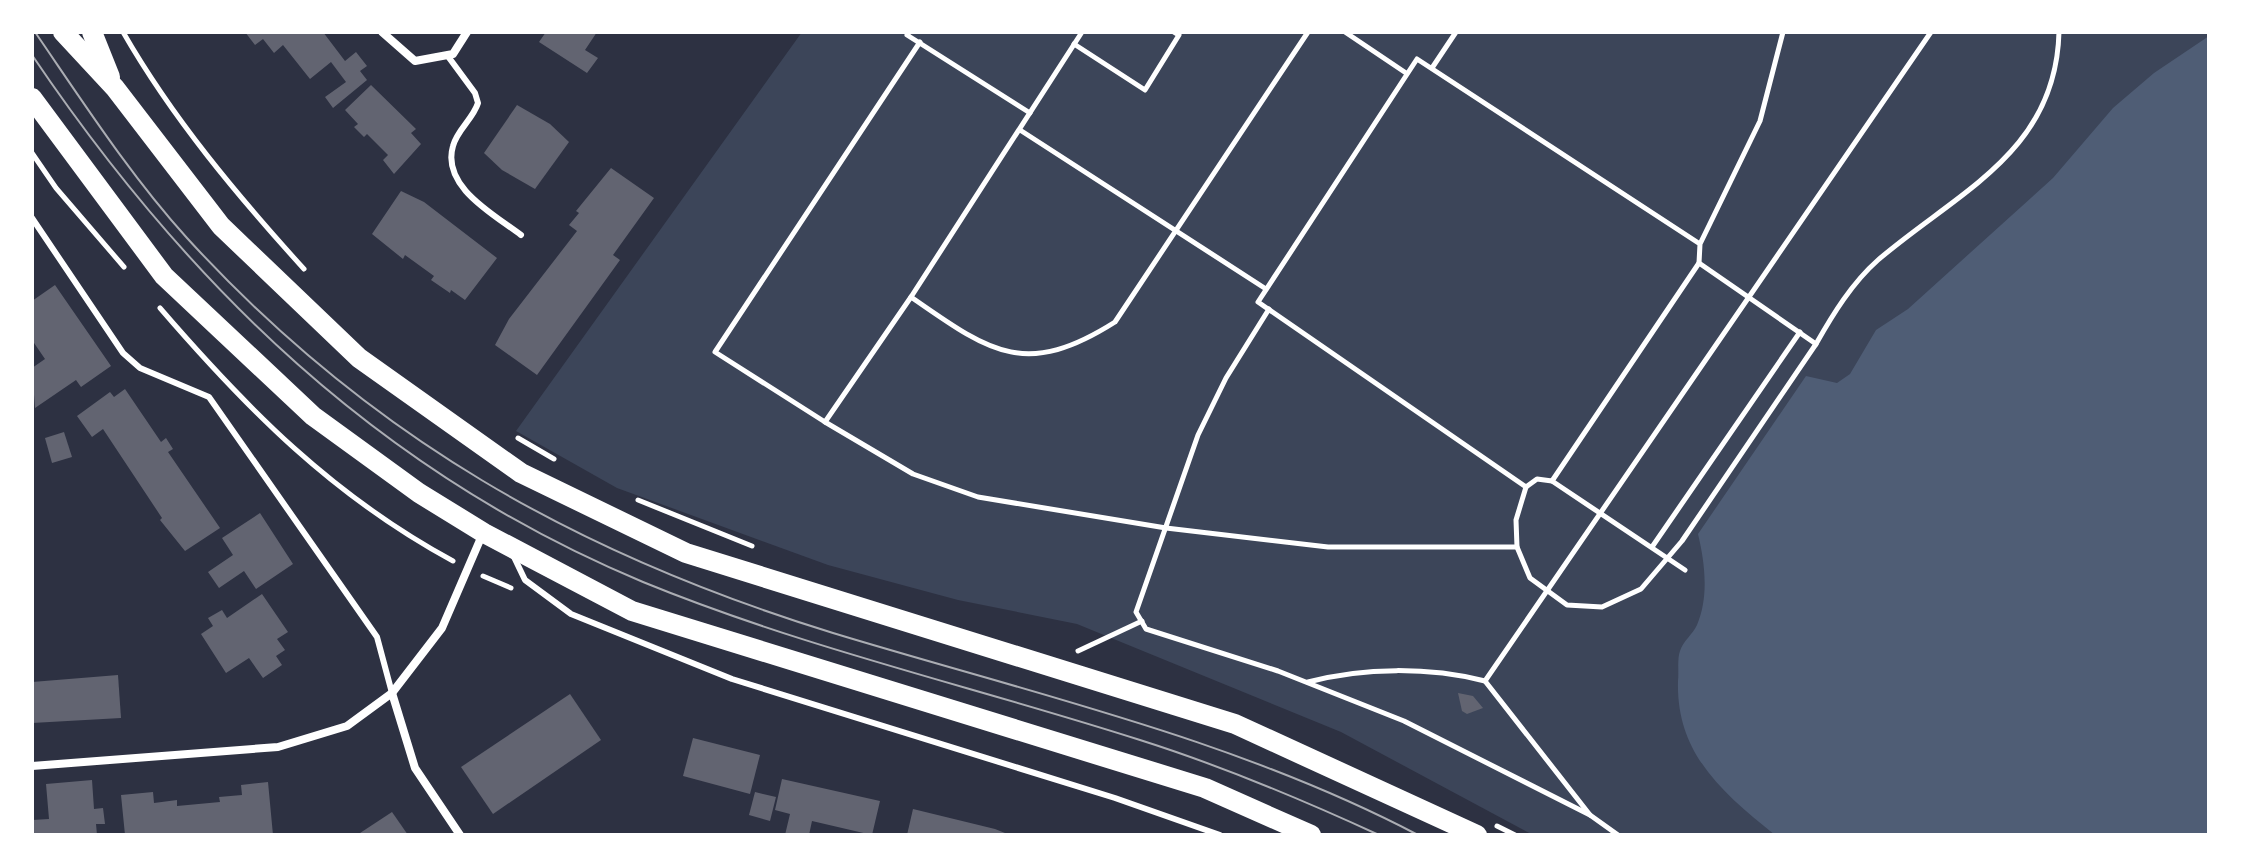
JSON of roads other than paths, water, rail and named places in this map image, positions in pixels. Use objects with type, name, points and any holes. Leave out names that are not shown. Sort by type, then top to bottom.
[{"type":"main road","points":[[63,32],[115,88],[221,226],[359,358],[521,473],[686,553],[1235,724],[1477,835]]},
{"type":"main road","points":[[92,32],[115,88]]},
{"type":"main road","points":[[32,98],[164,276],[313,416],[419,493],[484,533],[632,611],[1205,788],[1311,835]]},
{"type":"street","points":[[382,32],[415,61],[453,54],[467,32]]},
{"type":"street","points":[[32,766],[278,747],[347,726],[392,693],[442,628],[484,533]]},
{"type":"street","points":[[392,693],[415,768],[460,835]]},
{"type":"lane","points":[[447,55],[475,93],[478,103],[453,145],[451,160],[455,175],[476,201],[521,235]]},
{"type":"lane","points":[[32,218],[123,353],[140,368],[209,397],[377,637],[392,693]]},
{"type":"lane","points":[[510,546],[525,580],[571,614],[732,679],[1115,798],[1220,835]]},
{"type":"tram line","points":[[35,32],[146,189],[187,238],[257,309],[329,373],[404,430],[482,480],[564,526],[650,566],[739,602],[833,633],[1131,720],[1204,745],[1277,771],[1418,835]]},
{"type":"tram line","points":[[32,55],[92,139],[156,219],[225,295],[298,364],[376,428],[459,486],[548,538],[704,606],[828,647],[1171,750],[1261,784],[1379,835]]}]
